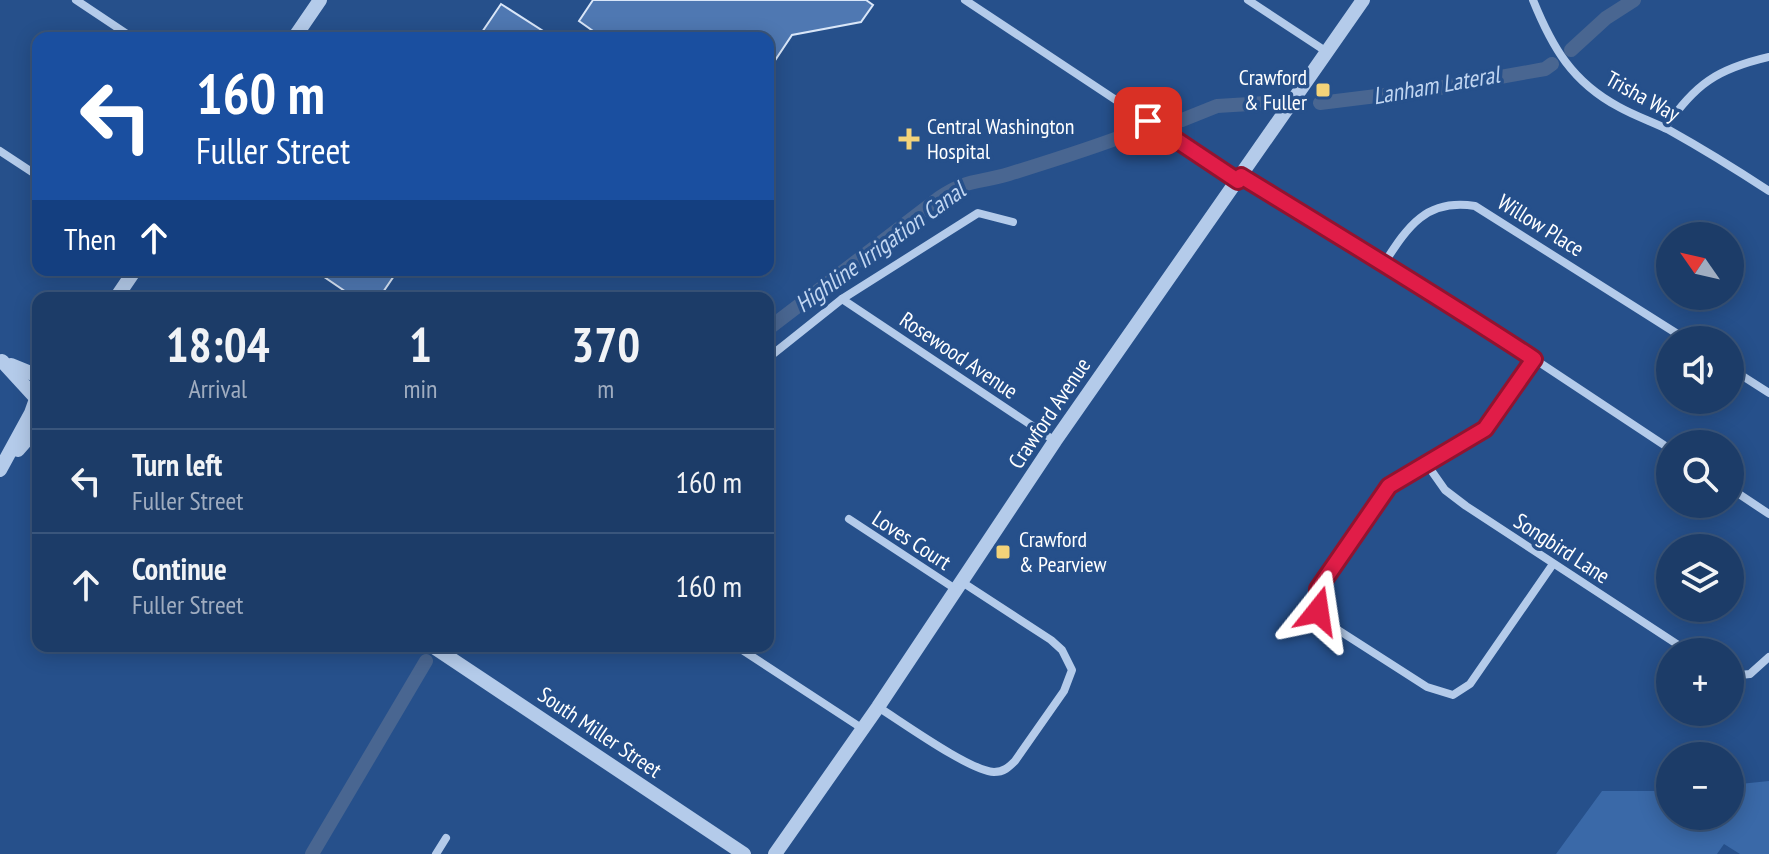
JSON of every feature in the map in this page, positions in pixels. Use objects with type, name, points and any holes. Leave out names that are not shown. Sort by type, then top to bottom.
[{"type":"street","points":[[76,0],[124,32]]},
{"type":"street","points":[[298,32],[320,0]]},
{"type":"street","points":[[965,0],[1240,178],[1433,292],[1656,440]]},
{"type":"street","points":[[1248,0],[1327,52]]},
{"type":"street","name":"Crawford Avenue","points":[[775,854],[878,707],[1055,441],[1363,0]]},
{"type":"street","name":"Trisha Way","points":[[1533,0],[1549,41],[1579,79],[1617,106],[1665,128],[1769,191]]},
{"type":"street","points":[[1665,128],[1683,101],[1703,82],[1733,68],[1769,57]]},
{"type":"street","points":[[0,151],[32,172]]},
{"type":"street","name":"Willow Place","points":[[1383,265],[1400,238],[1420,217],[1455,203],[1475,206],[1665,326]]},
{"type":"street","points":[[774,353],[842,299],[978,213],[1013,222]]},
{"type":"street","name":"Rosewood Avenue","points":[[842,299],[1055,441]]},
{"type":"street","points":[[1534,359],[1485,429],[1389,486],[1318,589],[1318,611],[1335,628],[1427,687],[1453,695],[1470,684],[1553,564]]},
{"type":"street","points":[[1,360],[32,373]]},
{"type":"street","points":[[1,360],[32,391]]},
{"type":"street","points":[[1744,377],[1769,393]]},
{"type":"street","points":[[0,470],[32,410]]},
{"type":"street","points":[[0,470],[32,434]]},
{"type":"street","name":"Songbird Lane","points":[[1426,463],[1454,497],[1667,638]]},
{"type":"street","points":[[1744,497],[1769,514]]},
{"type":"street","name":"Loves Court","points":[[849,519],[1062,650],[1072,670],[1064,691],[1015,761],[997,773],[969,763],[878,707]]},
{"type":"street","name":"South Miller Street","points":[[441,652],[744,854]]},
{"type":"street","points":[[745,652],[863,729]]},
{"type":"street","points":[[1744,675],[1750,674],[1769,657]]},
{"type":"street","points":[[436,854],[446,838]]},
{"type":"shaded area","points":[[1769,781],[1769,854],[1740,854],[1724,844],[1717,854],[1556,854],[1602,791],[1656,791],[1656,830],[1744,830],[1744,784]]},
{"type":"building","points":[[593,0],[866,0],[873,5],[861,22],[792,35],[774,62],[774,32],[595,32],[579,21]]},
{"type":"building","points":[[501,4],[545,32],[482,32]]},
{"type":"building","points":[[323,276],[394,276],[383,292],[346,292]]},
{"type":"waterway","name":"Lanham Lateral","points":[[1571,50],[1606,18],[1634,0]]},
{"type":"waterway","name":"Lanham Lateral","points":[[1320,103],[1433,89],[1545,69],[1552,64]]},
{"type":"waterway","name":"Highline Irrigation Canal","points":[[1182,120],[1217,106],[1266,103]]},
{"type":"waterway","name":"Highline Irrigation Canal","points":[[774,324],[949,192],[965,184],[1025,169],[1134,132]]},
{"type":"waterway","name":"Highline Irrigation Canal","points":[[312,854],[426,661]]},
{"type":"place","name":"Crawford & Fuller","points":[[1323,90]]},
{"type":"place","name":"Central Washington Hospital","points":[[909,139]]},
{"type":"place","name":"Crawford & Pearview","points":[[1003,552]]},
{"type":"route","points":[[1148,121],[1238,181],[1241,176],[1383,265],[1433,292],[1534,359],[1485,429],[1389,486],[1318,589],[1318,611]]}]
